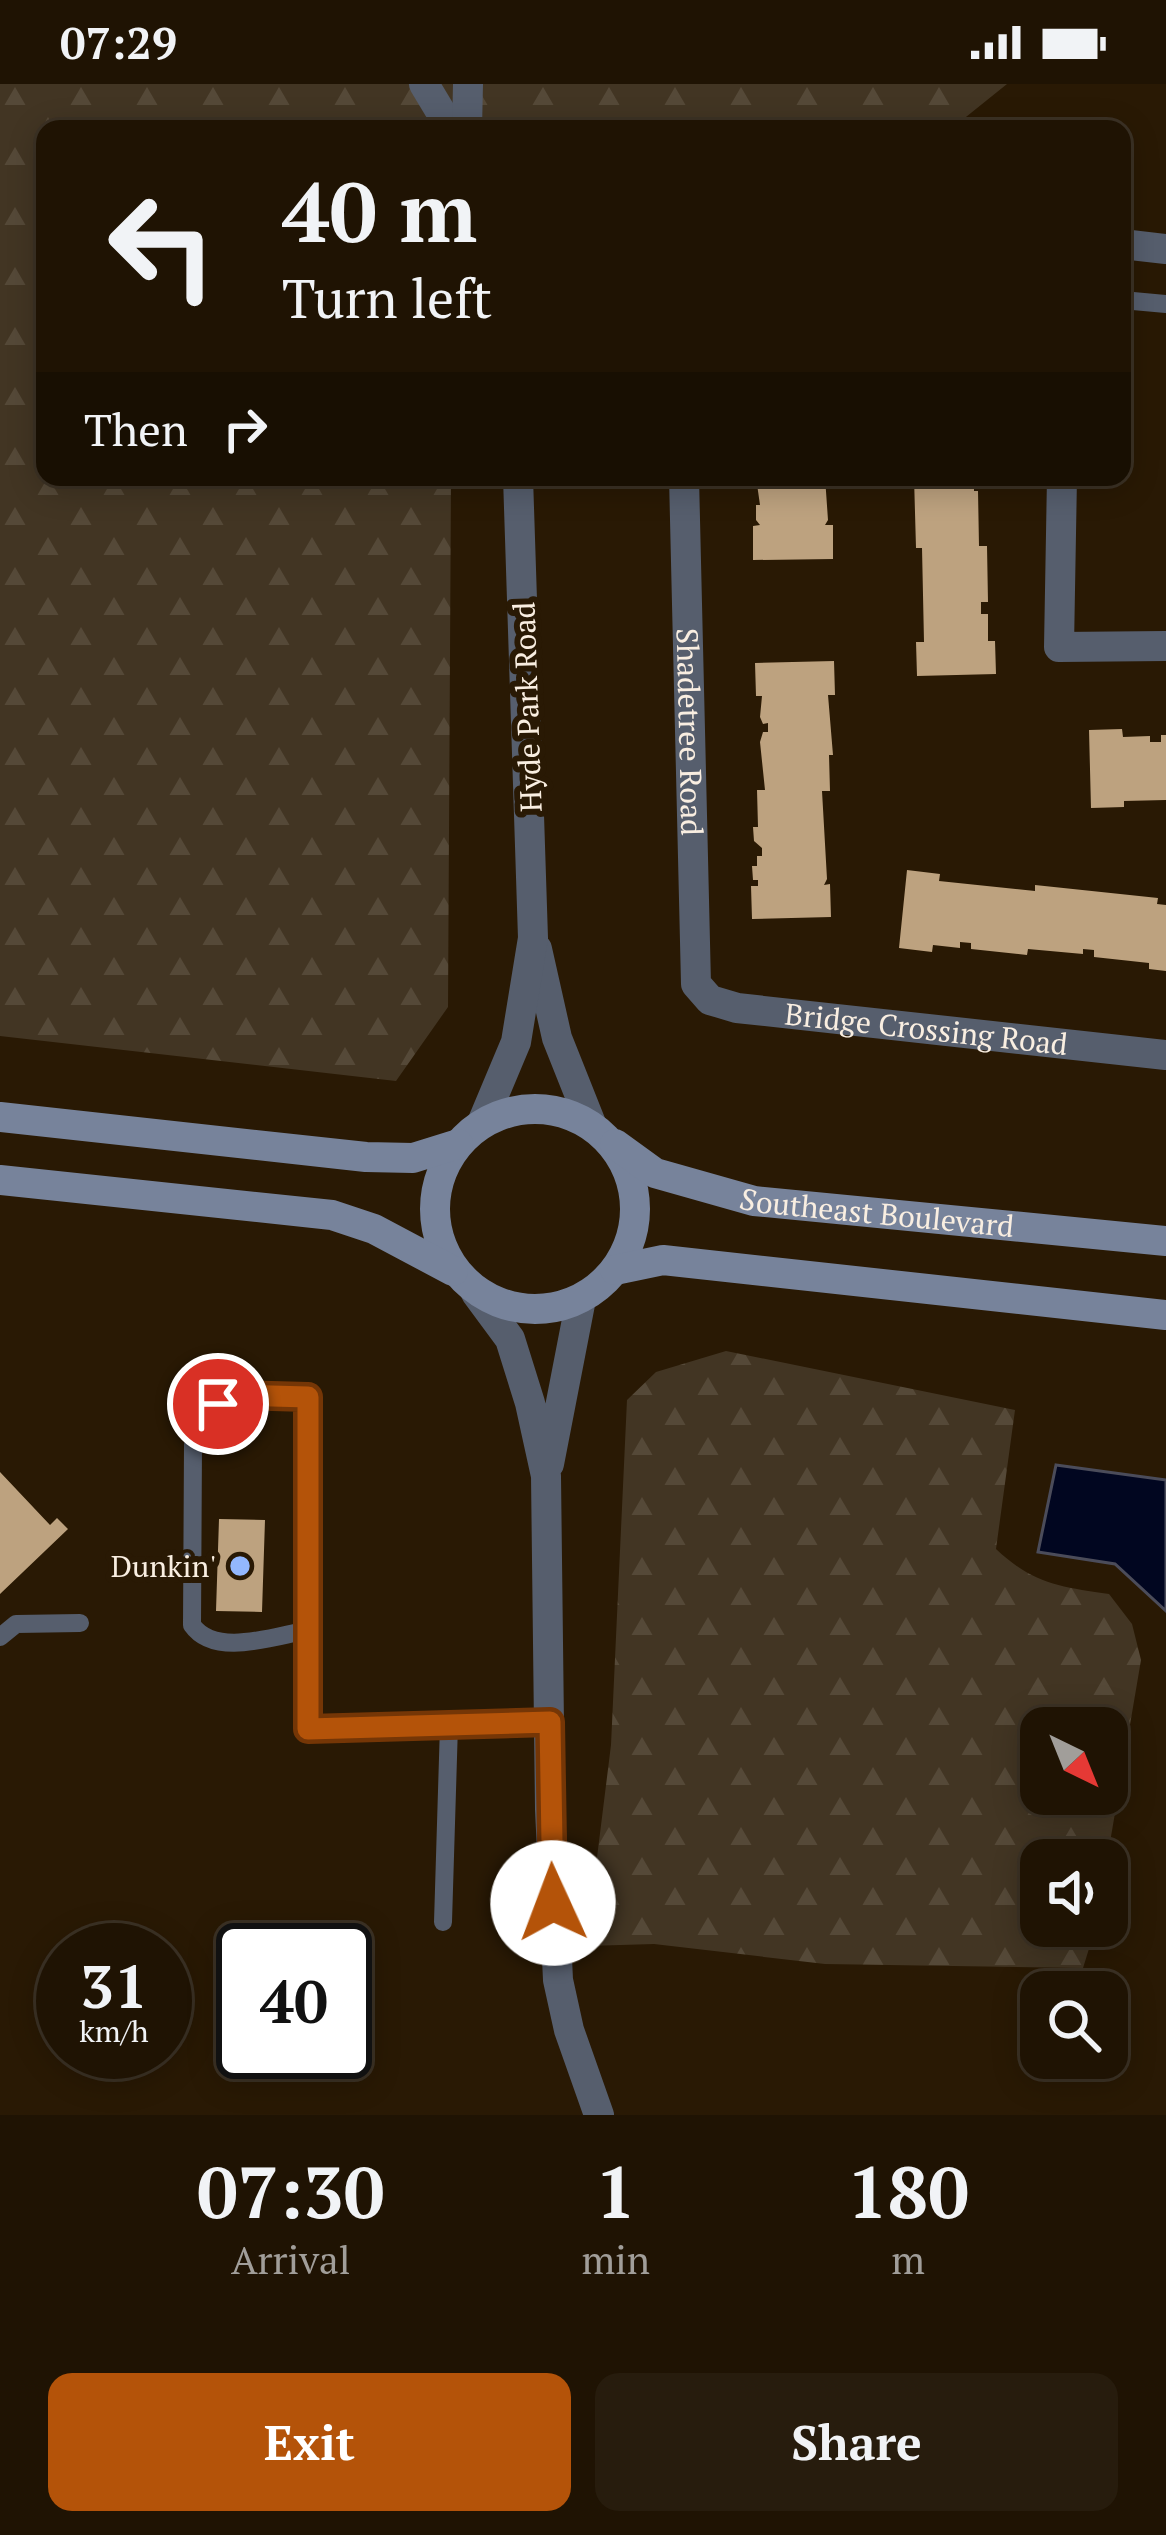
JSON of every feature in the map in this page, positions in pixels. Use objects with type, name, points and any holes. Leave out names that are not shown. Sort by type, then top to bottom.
[{"type":"main road","points":[[0,1180],[332,1215],[374,1229],[468,1284],[508,1307],[536,1311],[580,1299],[615,1270],[633,1230],[633,1188],[616,1150],[598,1131],[557,1111],[520,1109],[482,1123],[458,1144],[445,1170],[436,1237],[445,1258],[468,1284]]},
{"type":"main road","points":[[0,1117],[366,1157],[412,1158],[458,1144]]},
{"type":"main road","name":"Southeast Boulevard","points":[[598,1131],[655,1173],[754,1201],[1166,1241]]},
{"type":"main road","points":[[615,1270],[663,1260],[1166,1315]]},
{"type":"street","points":[[424,84],[446,120]]},
{"type":"street","points":[[467,120],[468,84]]},
{"type":"street","points":[[1131,245],[1166,249]]},
{"type":"street","name":"Hyde Park Road","points":[[482,1123],[516,1042],[533,938],[518,486]]},
{"type":"street","name":"Shadetree Road","points":[[684,486],[696,984]]},
{"type":"street","points":[[1062,486],[1059,647],[1166,646]]},
{"type":"street","name":"Hyde Park Road","points":[[533,938],[557,1038],[598,1131]]},
{"type":"street","name":"Bridge Crossing Road","points":[[696,984],[710,1000],[737,1008],[1166,1055]]},
{"type":"street","points":[[468,1284],[510,1339],[547,1475]]},
{"type":"street","points":[[580,1299],[547,1475],[550,1722],[558,1980],[569,2030],[599,2115]]},
{"type":"lane","points":[[1131,301],[1166,304]]},
{"type":"lane","points":[[308,1630],[220,1644],[199,1635],[192,1625],[194,1445],[201,1419],[236,1395],[308,1397],[308,1630],[308,1729],[550,1722]]},
{"type":"lane","points":[[0,1637],[16,1624],[80,1623]]},
{"type":"lane","points":[[443,1922],[449,1725]]},
{"type":"green space","points":[[0,84],[1007,84],[962,120],[36,120],[36,486],[451,486],[448,1007],[396,1081],[0,1036]]},
{"type":"green space","points":[[726,1351],[1015,1410],[996,1549],[1048,1582],[1109,1594],[1132,1624],[1141,1660],[1128,1736],[1128,1707],[1020,1707],[1020,1815],[1115,1815],[1111,1839],[1020,1839],[1020,1947],[1090,1947],[1083,1968],[825,1964],[654,1944],[586,1946],[611,1745],[627,1400],[656,1372]]},
{"type":"water","points":[[1056,1465],[1166,1480],[1166,1611],[1115,1564],[1038,1552]]},
{"type":"building","points":[[757,486],[826,486],[825,525],[833,525],[833,559],[753,560],[753,526],[760,525],[756,505],[760,505]]},
{"type":"building","points":[[914,486],[974,486],[979,546],[987,546],[988,602],[981,602],[981,614],[988,614],[988,641],[995,641],[996,674],[917,676],[916,642],[924,642],[922,548],[916,548]]},
{"type":"building","points":[[834,661],[835,695],[828,695],[833,755],[829,755],[830,791],[822,791],[824,885],[830,884],[831,917],[752,919],[751,886],[758,886],[758,880],[753,880],[752,866],[762,856],[753,827],[758,827],[757,790],[765,790],[760,742],[763,732],[768,732],[768,723],[763,724],[760,717],[762,696],[756,696],[755,663]]},
{"type":"building","points":[[1122,729],[1123,737],[1150,736],[1150,742],[1161,742],[1161,735],[1166,735],[1166,800],[1091,808],[1089,730]]},
{"type":"building","points":[[907,870],[940,874],[939,881],[1158,898],[1157,904],[1166,905],[1166,971],[1149,969],[1149,963],[1094,957],[1094,950],[1083,949],[1083,954],[1028,949],[1027,955],[971,949],[971,943],[960,942],[960,948],[933,945],[932,952],[899,948]]},
{"type":"building","points":[[0,1472],[50,1525],[57,1518],[68,1529],[0,1594]]},
{"type":"building","name":"Dunkin'","points":[[219,1519],[265,1520],[262,1612],[216,1611]]},
{"type":"place","name":"Dunkin'","points":[[240,1566]]},
{"type":"route","points":[[218,1404],[236,1395],[308,1397],[308,1729],[550,1722],[553,1903]]}]
